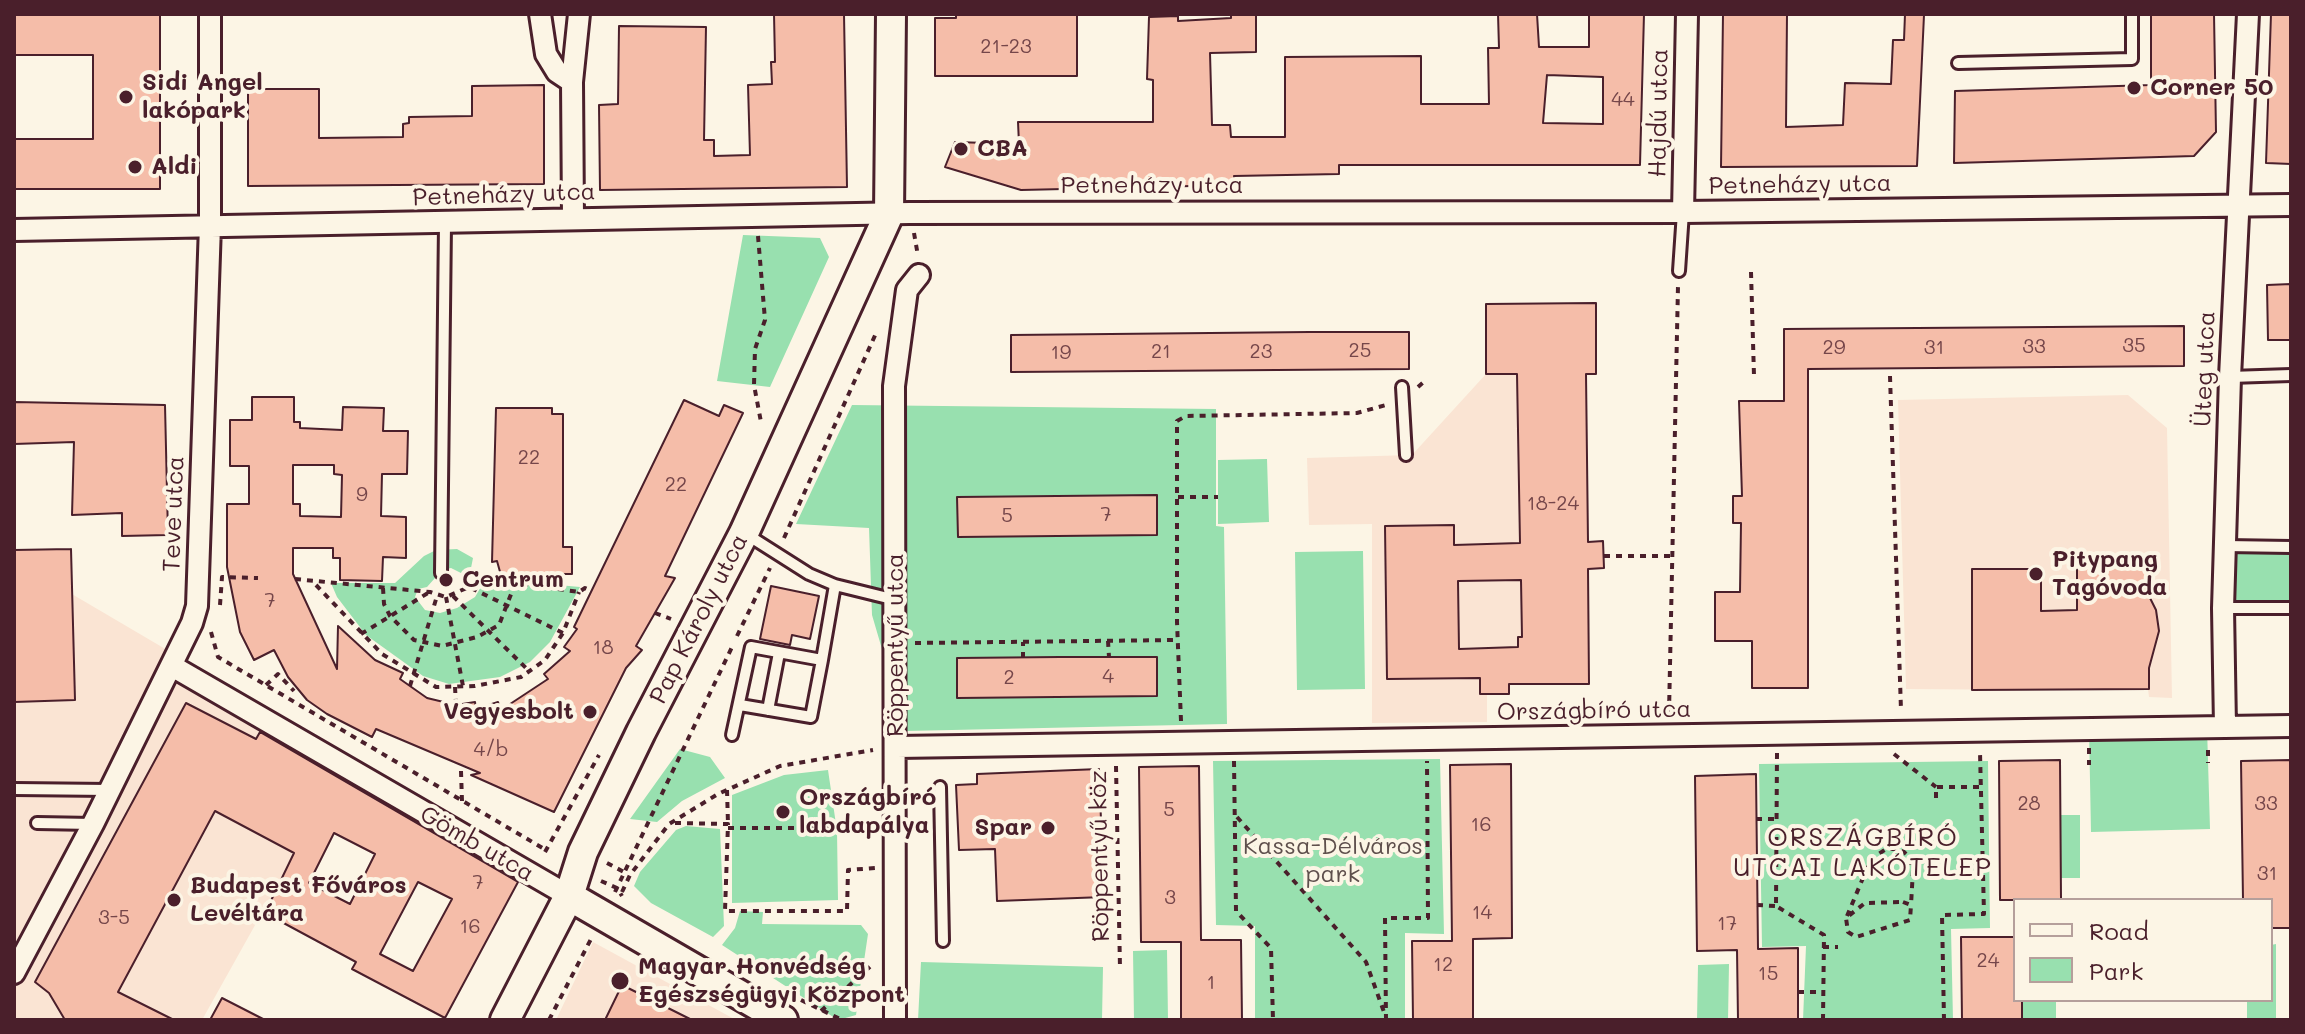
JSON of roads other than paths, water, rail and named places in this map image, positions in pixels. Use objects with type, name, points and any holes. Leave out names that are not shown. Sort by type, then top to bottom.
[{"type":"street","name":"Teve utca","points":[[14,973],[172,666],[197,606],[210,225],[210,14]]},
{"type":"street","points":[[540,14],[546,54],[557,72],[572,82]]},
{"type":"street","points":[[573,218],[572,82],[579,14]]},
{"type":"street","points":[[891,14],[899,213]]},
{"type":"street","name":"Hajdú utca","points":[[1683,212],[1687,14]]},
{"type":"street","name":"Üteg utca","points":[[2225,727],[2223,608],[2230,377],[2248,14]]},
{"type":"street","name":"Petneházy utca","points":[[14,230],[899,213],[1683,212],[2291,205]]},
{"type":"street","name":"Pap Károly utca","points":[[505,1020],[569,896],[590,838],[744,533],[899,213]]},
{"type":"street","name":"Röppentyű utca","points":[[895,1020],[897,747],[894,386],[907,290],[919,275]]},
{"type":"street","name":"Gömb utca","points":[[172,666],[783,1020]]},
{"type":"street","name":"Országbíró utca","points":[[897,747],[2291,726]]},
{"type":"lane","points":[[1958,63],[2132,59],[2132,14]]},
{"type":"lane","points":[[1679,271],[1683,212]]},
{"type":"lane","points":[[441,573],[445,224]]},
{"type":"lane","points":[[2230,377],[2291,375]]},
{"type":"lane","points":[[1402,387],[1406,455]]},
{"type":"lane","points":[[744,533],[809,574],[835,585],[896,600]]},
{"type":"lane","points":[[2226,546],[2291,547]]},
{"type":"lane","points":[[740,705],[811,717],[835,585]]},
{"type":"lane","points":[[2223,608],[2291,608]]},
{"type":"lane","points":[[732,735],[751,647],[822,660]]},
{"type":"lane","points":[[768,710],[779,653]]},
{"type":"lane","points":[[940,787],[943,941]]},
{"type":"lane","points":[[14,789],[110,790]]},
{"type":"lane","points":[[37,823],[93,824]]},
{"type":"place","name":"Corner 50","points":[[2134,88]]},
{"type":"place","name":"Sidi Angel lakópark","points":[[126,97]]},
{"type":"place","name":"CBA","points":[[961,149]]},
{"type":"place","name":"Aldi","points":[[135,167]]},
{"type":"place","name":"Pitypang Tagóvoda","points":[[2036,574]]},
{"type":"place","name":"Centrum","points":[[446,580]]},
{"type":"place","name":"Vegyesbolt","points":[[590,712]]},
{"type":"place","name":"Országbíró labdapálya","points":[[783,812]]},
{"type":"place","name":"Spar","points":[[1048,828]]},
{"type":"place","name":"Budapest Főváros Levéltára","points":[[174,900]]},
{"type":"place","name":"Magyar Honvédség Egészségügyi Központ","points":[[620,981]]},
{"type":"district","name":"ORSZÁGBÍRÓ UTCAI LAKÓTELEP","points":[[1863,853]]},
{"type":"park label","name":"Kassa-Délváros park","points":[[1333,861]]}]
